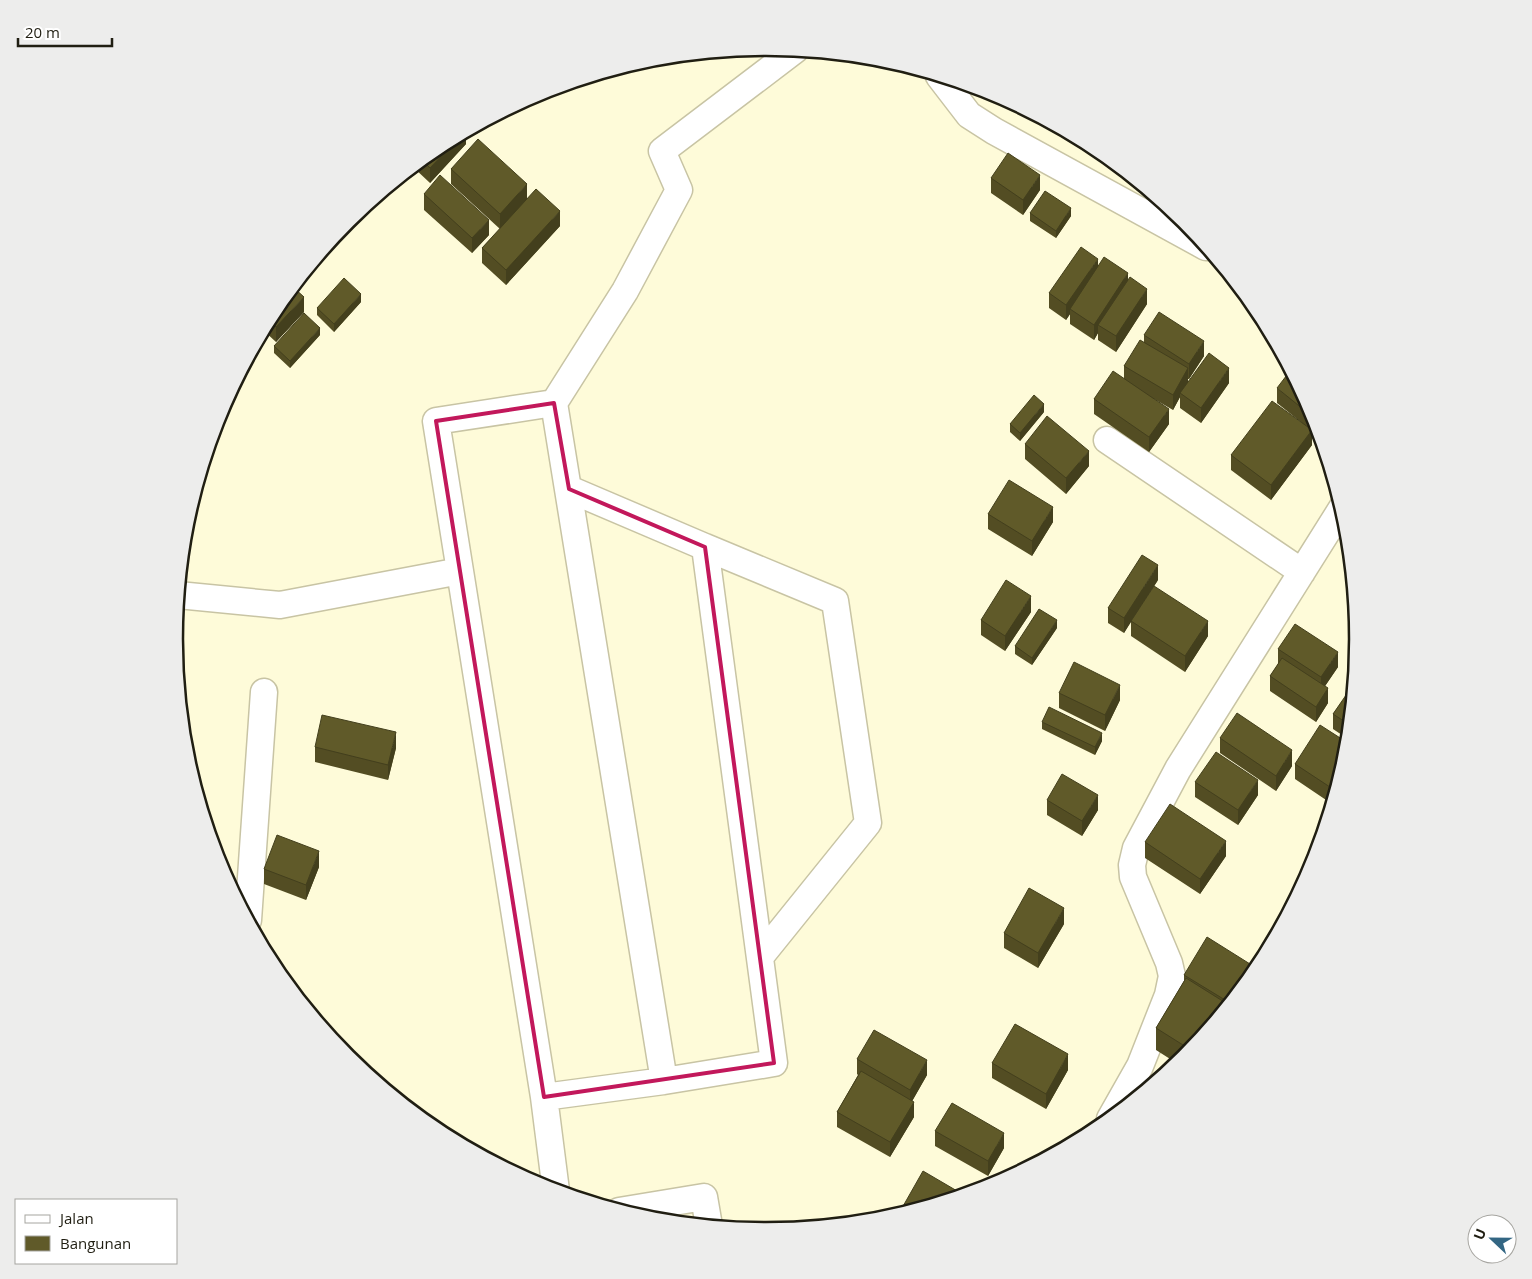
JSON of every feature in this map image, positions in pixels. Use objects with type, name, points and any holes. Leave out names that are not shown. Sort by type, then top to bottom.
[{"type":"street","points":[[664,1080],[554,403],[625,291],[679,190],[662,151],[786,57]]},
{"type":"street","points":[[948,85],[969,115],[986,126],[1187,237]]},
{"type":"street","points":[[554,403],[436,421],[544,1097],[555,1183]]},
{"type":"street","points":[[1108,440],[1302,572]]},
{"type":"street","points":[[568,489],[835,602],[868,823],[760,956]]},
{"type":"street","points":[[1119,1104],[1140,1066],[1168,995],[1172,976],[1169,962],[1133,877],[1132,865],[1136,848],[1178,769],[1336,518]]},
{"type":"street","points":[[544,1097],[774,1063],[706,547]]},
{"type":"street","points":[[185,596],[280,605],[460,571]]},
{"type":"street","points":[[249,908],[264,692]]},
{"type":"street","points":[[634,1208],[704,1197],[709,1220]]},
{"type":"highlighted area","points":[[554,403],[569,489],[705,547],[774,1063],[544,1097],[436,421]]},
{"type":"building","points":[[478,139],[527,184],[500,214],[451,169]]},
{"type":"building","points":[[1008,153],[1040,175],[1023,200],[991,178]]},
{"type":"building","points":[[443,155],[430,168],[427,165]]},
{"type":"building","points":[[440,175],[489,220],[472,238],[424,194]]},
{"type":"building","points":[[536,189],[560,211],[506,270],[482,248]]},
{"type":"building","points":[[1045,191],[1071,208],[1056,231],[1030,213]]},
{"type":"building","points":[[1081,247],[1098,259],[1066,305],[1049,293]]},
{"type":"building","points":[[1104,257],[1128,273],[1094,325],[1070,309]]},
{"type":"building","points":[[1130,277],[1147,289],[1116,336],[1098,325]]},
{"type":"building","points":[[344,278],[361,294],[334,324],[317,308]]},
{"type":"building","points":[[298,291],[304,297],[276,327],[275,326],[281,315]]},
{"type":"building","points":[[1159,312],[1204,341],[1189,364],[1144,335]]},
{"type":"building","points":[[304,313],[320,328],[290,361],[274,346]]},
{"type":"building","points":[[1140,340],[1188,368],[1173,395],[1124,366]]},
{"type":"building","points":[[1209,353],[1229,368],[1201,408],[1180,393]]},
{"type":"building","points":[[1113,371],[1169,409],[1149,437],[1094,399]]},
{"type":"building","points":[[1286,376],[1301,407],[1277,388]]},
{"type":"building","points":[[1034,395],[1044,404],[1020,433],[1010,424]]},
{"type":"building","points":[[1272,401],[1309,428],[1311,432],[1271,485],[1231,455]]},
{"type":"building","points":[[1047,416],[1089,451],[1066,478],[1025,444]]},
{"type":"building","points":[[1009,480],[1053,507],[1032,541],[988,514]]},
{"type":"building","points":[[1142,555],[1158,565],[1124,618],[1108,608]]},
{"type":"building","points":[[1006,580],[1031,596],[1005,636],[981,620]]},
{"type":"building","points":[[1154,586],[1208,621],[1185,656],[1131,621]]},
{"type":"building","points":[[1039,609],[1057,620],[1032,658],[1015,646]]},
{"type":"building","points":[[1295,624],[1338,652],[1321,677],[1278,649]]},
{"type":"building","points":[[1282,658],[1328,688],[1316,707],[1270,676]]},
{"type":"building","points":[[1074,662],[1120,685],[1105,715],[1059,693]]},
{"type":"building","points":[[1346,695],[1343,721],[1333,714]]},
{"type":"building","points":[[1049,707],[1102,733],[1095,747],[1042,722]]},
{"type":"building","points":[[1237,713],[1292,750],[1276,776],[1220,738]]},
{"type":"building","points":[[322,715],[396,732],[388,765],[315,747]]},
{"type":"building","points":[[1320,725],[1340,738],[1330,787],[1295,764]]},
{"type":"building","points":[[1216,752],[1258,780],[1238,810],[1195,782]]},
{"type":"building","points":[[1062,774],[1098,795],[1082,821],[1047,800]]},
{"type":"building","points":[[1170,804],[1226,841],[1200,879],[1145,842]]},
{"type":"building","points":[[277,835],[319,851],[306,885],[264,869]]},
{"type":"building","points":[[1029,888],[1064,908],[1038,953],[1004,933]]},
{"type":"building","points":[[1207,937],[1251,964],[1225,1000],[1184,975]]},
{"type":"building","points":[[1186,978],[1224,1002],[1184,1046],[1156,1028]]},
{"type":"building","points":[[1015,1024],[1068,1054],[1046,1094],[992,1063]]},
{"type":"building","points":[[874,1030],[927,1060],[910,1090],[857,1059]]},
{"type":"building","points":[[861,1071],[914,1102],[890,1142],[837,1112]]},
{"type":"building","points":[[952,1103],[1004,1133],[988,1161],[935,1131]]},
{"type":"building","points":[[923,1171],[957,1191],[917,1203],[903,1206]]}]
